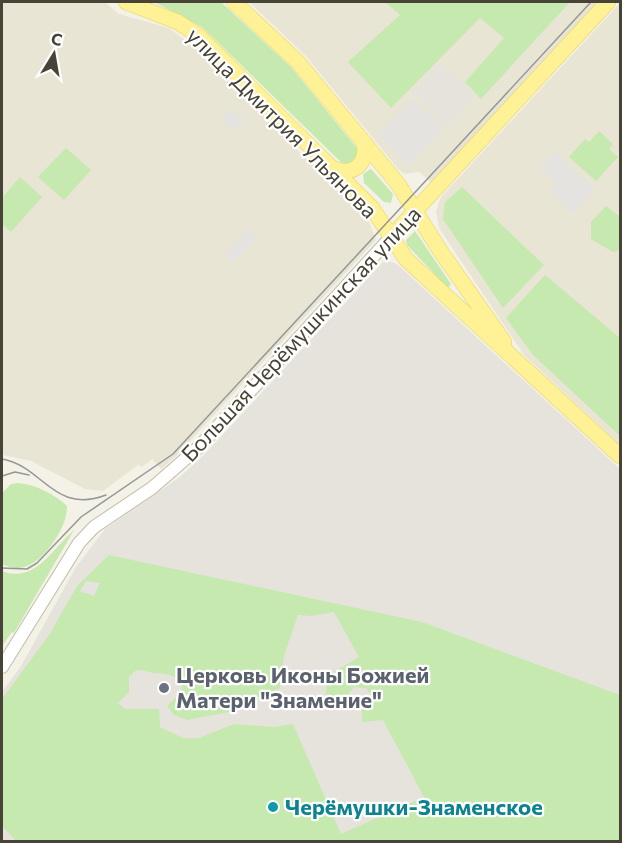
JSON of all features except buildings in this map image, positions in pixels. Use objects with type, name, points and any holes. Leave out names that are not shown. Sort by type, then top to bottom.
[{"type":"main road","name":"улица Дмитрия Ульянова","points":[[126,2],[178,22],[199,36],[379,216],[391,237],[414,267],[621,456]]},
{"type":"main road","name":"улица Дмитрия Ульянова","points":[[234,2],[298,62],[382,165],[441,252],[525,368]]},
{"type":"main road","name":"Большая Черёмушкинская улица","points":[[391,237],[608,2]]},
{"type":"main road","points":[[332,168],[345,172],[357,168],[365,156],[364,143]]},
{"type":"main road","points":[[357,193],[357,182],[362,172],[371,166],[382,165]]},
{"type":"street","name":"Большая Черёмушкинская улица","points":[[2,667],[79,543],[94,527],[166,477],[200,447],[391,237]]},
{"type":"shaded area","points":[[2,2],[105,2],[119,14],[169,28],[191,45],[246,98],[369,222],[376,240],[175,457],[161,469],[152,459],[142,467],[138,465],[103,491],[85,489],[31,461],[2,455]]},
{"type":"shaded area","points":[[249,2],[598,2],[433,184],[419,172],[405,174],[399,170],[305,55]]},
{"type":"shaded area","points":[[620,3],[620,445],[524,355],[439,228],[436,211],[441,197]]},
{"type":"shaded area","points":[[437,62],[475,96],[448,127],[411,91]]},
{"type":"shaded area","points":[[412,99],[444,128],[408,166],[378,134]]},
{"type":"shaded area","points":[[230,109],[245,120],[236,132],[221,120]]},
{"type":"shaded area","points":[[554,152],[595,190],[573,214],[549,191],[556,183],[540,168]]},
{"type":"shaded area","points":[[249,229],[258,238],[233,263],[224,254]]},
{"type":"shaded area","points":[[385,260],[397,264],[620,469],[620,841],[2,841],[2,692],[21,666],[76,567],[105,529],[180,477],[204,455]]},
{"type":"shaded area","points":[[86,581],[100,583],[94,596],[80,591]]},
{"type":"green space","points":[[154,2],[221,2],[291,67],[361,153],[346,167],[202,27]]},
{"type":"green space","points":[[385,2],[570,2],[481,99],[465,82],[504,38],[480,18],[391,108],[348,62],[400,15]]},
{"type":"green space","points":[[599,131],[613,144],[609,149],[618,157],[596,181],[569,157],[585,139],[589,142]]},
{"type":"green space","points":[[66,148],[91,170],[64,200],[38,177]]},
{"type":"green space","points":[[371,169],[393,194],[391,203],[384,202],[364,183],[363,174]]},
{"type":"green space","points":[[20,177],[42,197],[11,232],[2,224],[2,198]]},
{"type":"green space","points":[[462,187],[544,265],[503,308],[443,219],[445,202]]},
{"type":"green space","points":[[606,206],[620,217],[620,250],[613,252],[591,239],[591,222]]},
{"type":"green space","points":[[415,231],[451,284],[448,288],[407,245],[406,240]]},
{"type":"green space","points":[[545,275],[620,338],[620,436],[533,355],[506,318]]},
{"type":"green space","points":[[17,483],[44,490],[67,506],[59,534],[45,553],[29,565],[18,568],[2,564],[2,493],[11,484]]},
{"type":"green space","points":[[74,530],[14,633],[12,632],[2,646],[2,571],[14,574],[33,569],[42,563]]},
{"type":"green space","points":[[109,555],[422,622],[620,695],[620,841],[16,841],[2,826],[2,699],[49,635],[77,586]],"holes":[[[334,612],[359,657],[327,676],[326,693],[331,708],[343,701],[354,687],[366,688],[374,700],[362,708],[362,722],[383,720],[424,797],[341,834],[293,724],[274,727],[234,724],[199,738],[183,738],[160,727],[159,709],[125,709],[118,703],[129,692],[129,677],[135,671],[140,670],[173,676],[179,681],[183,691],[167,706],[174,715],[187,720],[250,708],[256,698],[280,688],[284,656],[298,615],[311,616]]]},
{"type":"tram line","points":[[2,568],[27,569],[37,563],[81,517],[173,454],[591,2]]},
{"type":"tram line","points":[[2,459],[16,463],[61,494],[74,499],[106,495]]},
{"type":"tram line","points":[[2,476],[15,472],[29,475]]},
{"type":"place","name":"Церковь Иконы Божией Матери \"Знамение\"","points":[[164,688]]},
{"type":"place","name":"Черёмушки-Знаменское","points":[[273,807]]}]
